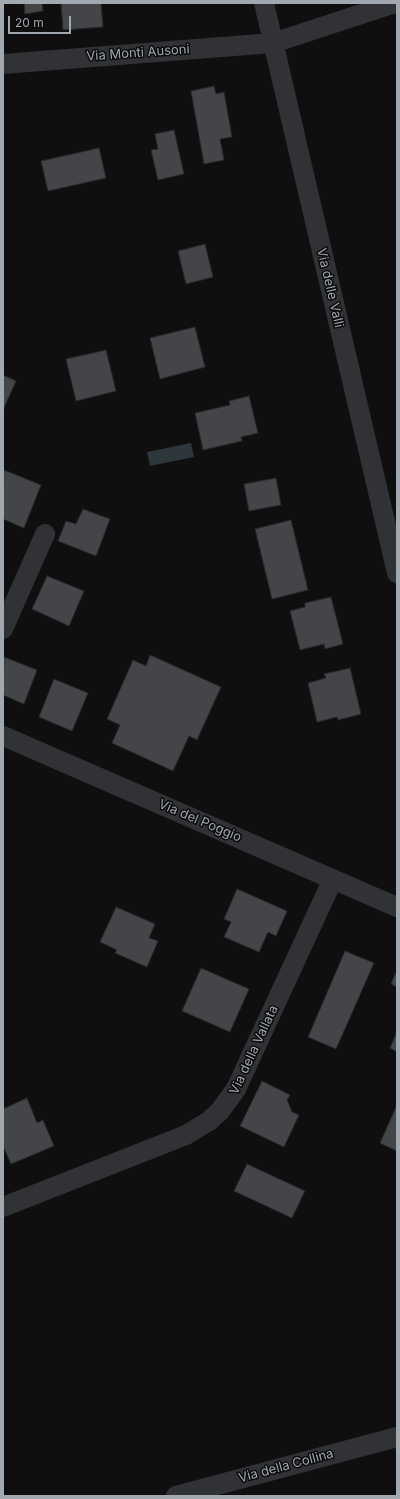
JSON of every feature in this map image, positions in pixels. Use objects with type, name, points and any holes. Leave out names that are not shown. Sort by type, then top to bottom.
[{"type":"street","name":"Via delle Valli","points":[[264,3],[397,574]]},
{"type":"street","name":"Via Monti Ausoni","points":[[3,64],[273,43],[395,3]]},
{"type":"street","points":[[3,629],[45,534]]},
{"type":"street","name":"Via del Poggio","points":[[3,736],[397,907]]},
{"type":"street","name":"Via della Vallata","points":[[3,1207],[186,1135],[204,1124],[220,1111],[236,1089],[333,879]]},
{"type":"street","name":"Via della Collina","points":[[176,1496],[397,1436]]},
{"type":"shaded area","points":[[191,443],[194,457],[150,466],[147,452]]},
{"type":"building","points":[[24,3],[42,3],[43,11],[25,14]]},
{"type":"building","points":[[61,3],[101,3],[103,27],[63,30]]},
{"type":"building","points":[[214,86],[216,94],[224,92],[232,137],[220,139],[224,160],[204,164],[191,91]]},
{"type":"building","points":[[174,130],[184,174],[158,180],[151,150],[158,149],[155,134]]},
{"type":"building","points":[[99,148],[106,178],[48,191],[41,161]]},
{"type":"building","points":[[205,244],[213,277],[186,284],[178,251]]},
{"type":"building","points":[[195,327],[205,367],[160,379],[150,338]]},
{"type":"building","points":[[106,350],[116,391],[76,401],[66,359]]},
{"type":"building","points":[[3,375],[16,381],[3,410]]},
{"type":"building","points":[[249,396],[258,433],[241,437],[242,441],[203,450],[195,413],[230,405],[229,401]]},
{"type":"building","points":[[4,470],[41,485],[24,528],[3,519]]},
{"type":"building","points":[[276,478],[281,505],[249,511],[244,484]]},
{"type":"building","points":[[83,509],[110,519],[96,556],[58,541],[66,521],[76,524]]},
{"type":"building","points":[[291,520],[308,590],[272,599],[255,529]]},
{"type":"building","points":[[47,576],[84,591],[69,626],[32,609]]},
{"type":"building","points":[[331,597],[343,644],[325,649],[324,644],[300,650],[290,611],[305,607],[305,603]]},
{"type":"building","points":[[150,655],[221,687],[197,740],[189,736],[173,771],[112,743],[120,725],[107,719],[133,660],[146,666]]},
{"type":"building","points":[[4,657],[37,670],[24,704],[3,695]]},
{"type":"building","points":[[350,668],[361,714],[338,720],[337,717],[317,722],[308,683],[326,678],[324,674]]},
{"type":"building","points":[[54,679],[88,693],[72,731],[39,717]]},
{"type":"building","points":[[237,889],[287,911],[276,936],[268,932],[259,952],[224,937],[231,922],[224,919]]},
{"type":"building","points":[[116,907],[155,924],[149,938],[158,941],[147,967],[115,953],[117,950],[100,942]]},
{"type":"building","points":[[345,951],[374,963],[336,1049],[308,1037]]},
{"type":"building","points":[[201,968],[249,989],[230,1032],[182,1011]]},
{"type":"building","points":[[397,970],[397,987],[391,984]]},
{"type":"building","points":[[397,1032],[397,1052],[390,1048]]},
{"type":"building","points":[[262,1081],[290,1095],[287,1100],[292,1112],[299,1115],[284,1147],[240,1126]]},
{"type":"building","points":[[27,1098],[37,1123],[43,1120],[54,1146],[11,1164],[3,1146],[3,1109]]},
{"type":"building","points":[[397,1105],[397,1151],[380,1143]]},
{"type":"building","points":[[247,1164],[305,1191],[292,1218],[234,1191]]}]
